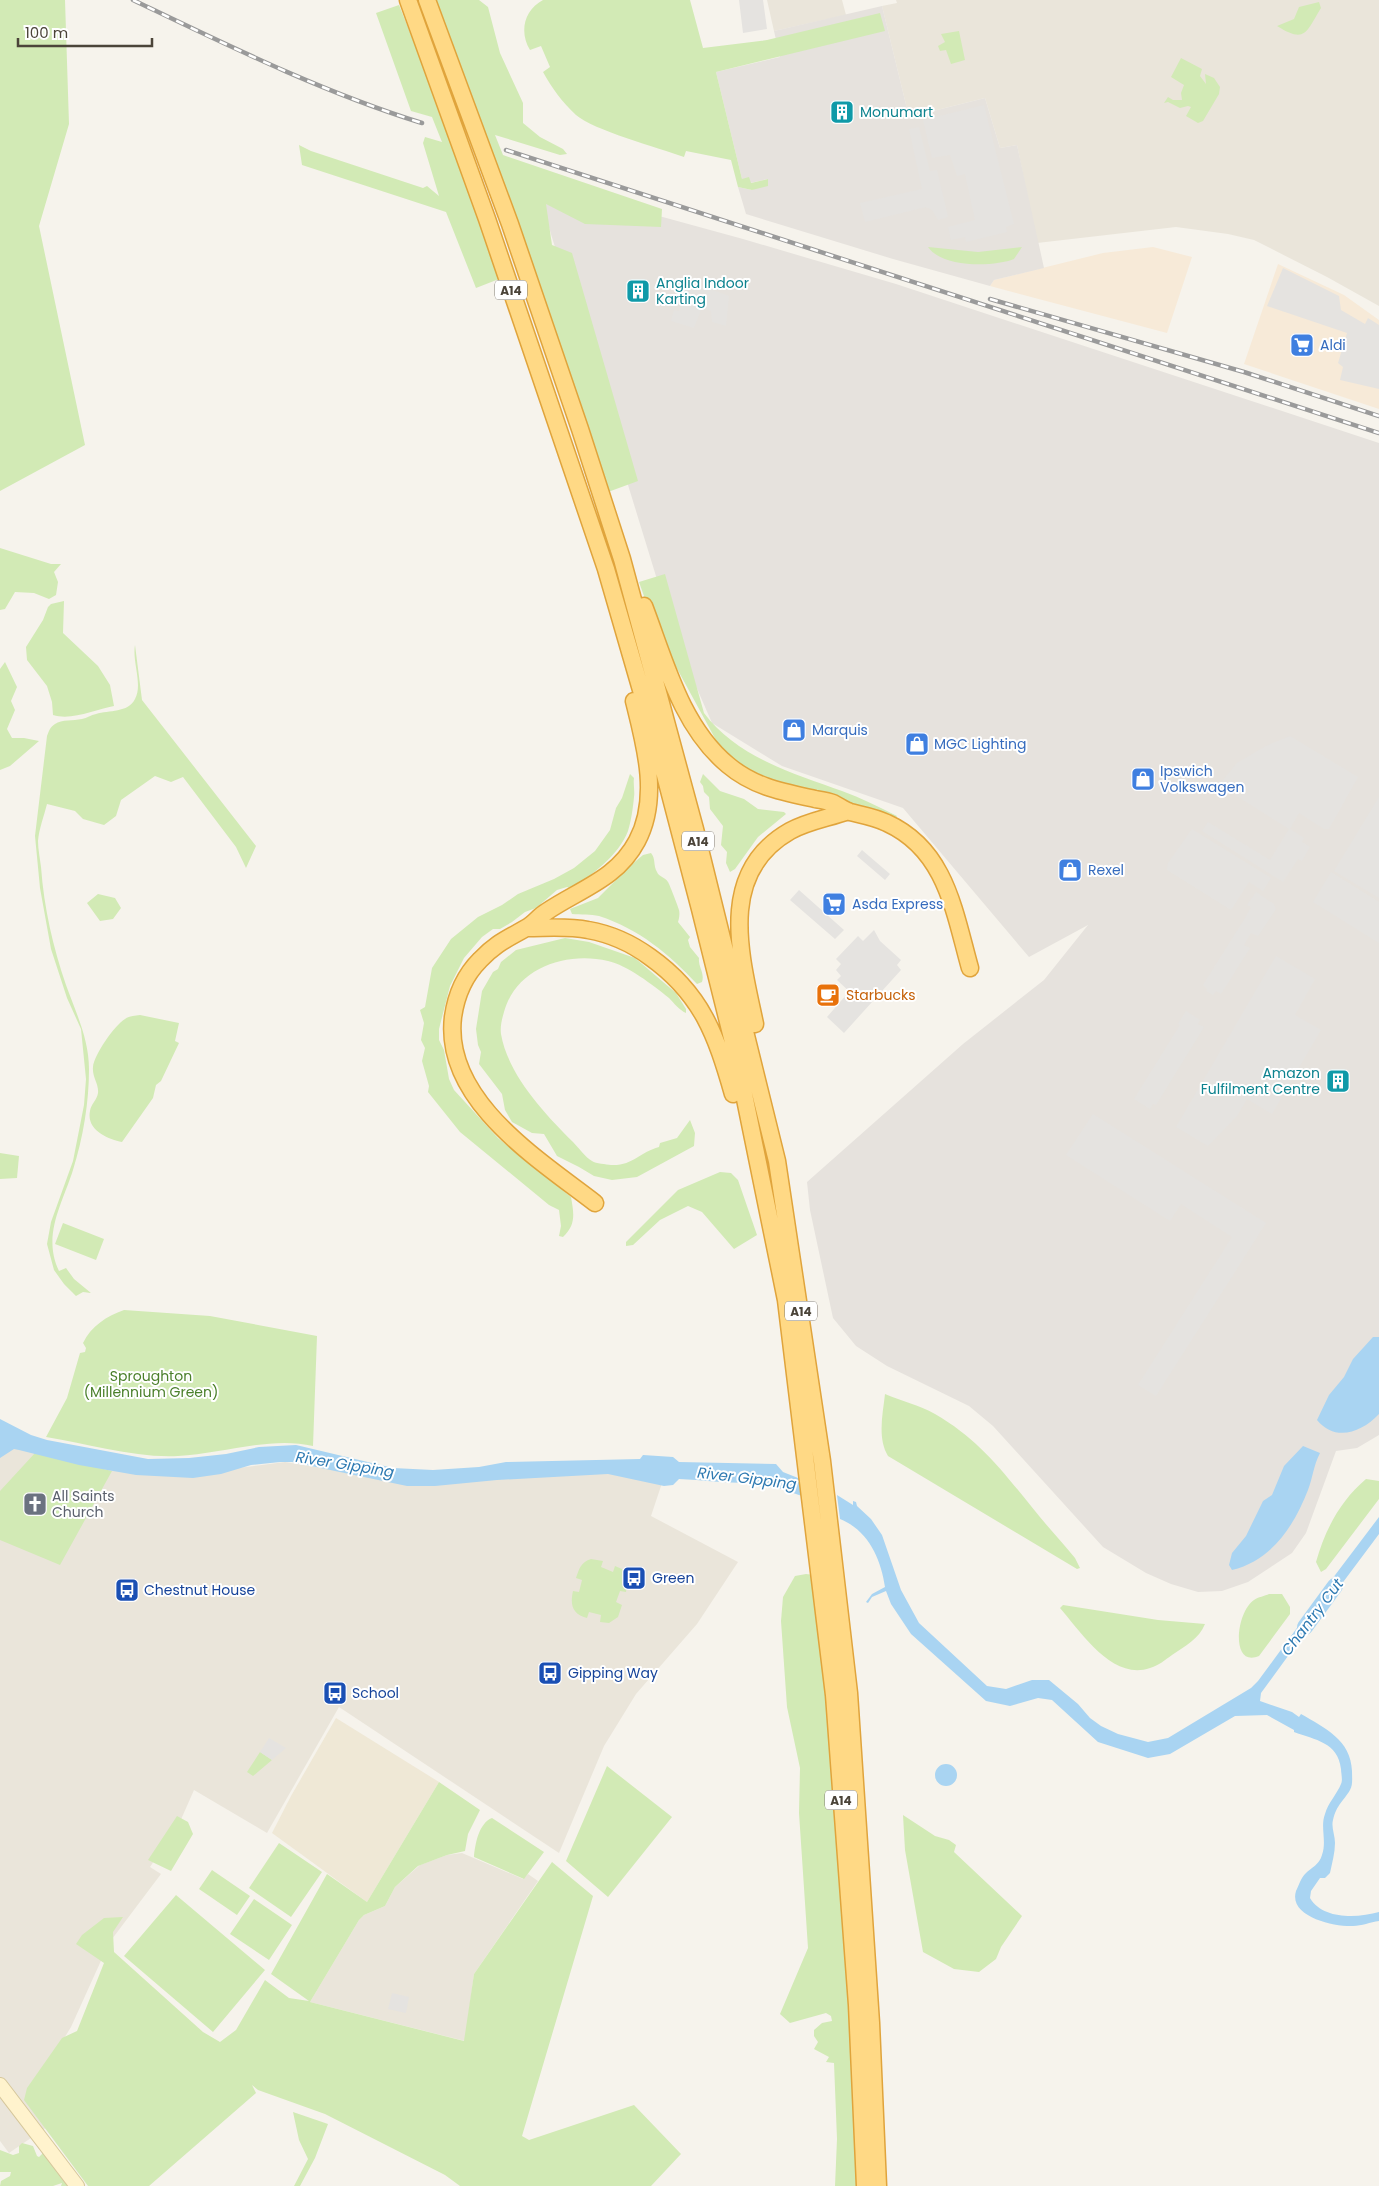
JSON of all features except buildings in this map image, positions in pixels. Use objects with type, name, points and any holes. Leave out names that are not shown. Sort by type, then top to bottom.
[{"type":"highway","name":"A14","points":[[410,6],[490,229],[606,569],[659,752],[698,900],[734,1050],[747,1130],[786,1300],[834,1694],[863,2006]]},
{"type":"highway","name":"A14","points":[[429,6],[513,234],[580,429],[622,559],[696,829],[777,1161],[822,1461],[849,1693],[864,2026],[878,2186]]},
{"type":"highway","points":[[622,559],[635,584],[680,700],[708,746],[745,778],[760,785],[831,802],[848,811],[885,822],[902,831],[921,846],[934,860],[949,895],[970,968]]},
{"type":"highway","points":[[595,1203],[506,1131],[473,1094],[457,1061],[452,1026],[454,1009],[460,992],[468,975],[479,961],[511,934],[527,928],[546,912],[607,877],[631,851],[644,824],[649,802],[648,768],[636,707],[606,595],[606,569]]},
{"type":"highway","points":[[769,1124],[773,1108],[738,932],[741,903],[752,868],[761,854],[776,840],[791,830],[808,823],[848,811]]},
{"type":"highway","points":[[527,928],[575,928],[608,935],[634,945],[667,969],[689,990],[704,1014],[722,1054],[747,1130]]},
{"type":"highway","name":"A14","points":[[864,2026],[865,2186]]},
{"type":"main road","points":[[1,2086],[77,2186]]},
{"type":"shaded area","points":[[739,0],[763,0],[767,29],[743,33]]},
{"type":"shaded area","points":[[767,0],[842,0],[846,15],[774,31]]},
{"type":"shaded area","points":[[896,0],[1379,0],[1379,306],[1254,240],[1228,234],[1176,227],[1037,243],[1017,145],[1000,148],[985,98],[909,117],[882,6],[897,3]]},
{"type":"shaded area","points":[[882,6],[909,117],[985,98],[1000,148],[1017,145],[1044,268],[994,280],[990,286],[893,259],[746,214],[738,187],[752,190],[768,179],[750,183],[742,179],[716,72],[780,57],[774,31]]},
{"type":"shaded area","points":[[984,105],[1014,224],[1006,227],[1007,232],[966,242],[965,237],[951,240],[948,227],[975,220],[965,174],[957,176],[950,155],[932,158],[923,120]]},
{"type":"shaded area","points":[[919,127],[930,171],[937,170],[948,217],[938,220],[932,210],[926,207],[865,222],[860,203],[922,189],[909,129]]},
{"type":"shaded area","points":[[535,182],[743,239],[896,284],[1379,443],[1379,1435],[1357,1448],[1336,1451],[1306,1533],[1292,1553],[1248,1582],[1222,1591],[1198,1592],[1171,1584],[1146,1573],[1103,1547],[993,1426],[969,1406],[887,1366],[856,1346],[833,1318],[810,1210],[807,1182],[963,1044],[1044,980],[1088,925],[1029,957],[903,808],[782,766],[712,723],[675,638]]},
{"type":"shaded area","points":[[1153,247],[1192,257],[1167,333],[990,286],[994,280],[1103,253]]},
{"type":"shaded area","points":[[1278,264],[1344,295],[1379,320],[1379,409],[1244,364]]},
{"type":"shaded area","points":[[1283,268],[1339,296],[1341,310],[1365,324],[1368,318],[1379,325],[1379,389],[1340,380],[1343,367],[1338,363],[1347,333],[1267,306]]},
{"type":"shaded area","points":[[688,281],[729,296],[726,326],[712,322],[711,311],[702,308],[694,328],[671,321],[674,310],[679,311]]},
{"type":"shaded area","points":[[1290,736],[1358,777],[1329,829],[1324,829],[1299,813],[1290,829],[1304,838],[1302,842],[1310,847],[1302,861],[1298,859],[1283,882],[1202,831],[1208,822],[1270,860],[1289,829],[1219,785],[1237,763],[1266,746]]},
{"type":"shaded area","points":[[1379,797],[1379,898],[1334,871]]},
{"type":"shaded area","points":[[1192,829],[1271,878],[1263,891],[1249,882],[1231,910],[1167,870],[1168,863]]},
{"type":"shaded area","points":[[862,850],[890,874],[885,880],[857,856]]},
{"type":"shaded area","points":[[1331,872],[1379,902],[1379,943],[1313,902]]},
{"type":"shaded area","points":[[799,890],[844,930],[835,939],[790,900]]},
{"type":"shaded area","points":[[1256,892],[1274,904],[1276,909],[1258,936],[1251,933],[1244,945],[1250,948],[1221,994],[1216,991],[1213,995],[1206,991],[1207,989],[1203,985],[1245,918],[1251,907],[1247,905]]},
{"type":"shaded area","points":[[874,930],[880,941],[901,960],[897,965],[901,970],[844,1033],[827,1017],[847,994],[854,1000],[859,995],[856,992],[853,995],[837,980],[841,976],[836,970],[841,964],[836,959],[858,936],[863,941]]},
{"type":"shaded area","points":[[1276,956],[1315,979],[1295,1015],[1321,1030],[1272,1114],[1247,1099],[1237,1116],[1208,1146],[1176,1127]]},
{"type":"shaded area","points":[[1186,1011],[1200,1020],[1198,1024],[1204,1027],[1156,1105],[1153,1104],[1150,1109],[1134,1099],[1180,1025],[1178,1024]]},
{"type":"shaded area","points":[[1093,1114],[1266,1223],[1156,1396],[1138,1385],[1232,1237],[1181,1204],[1170,1221],[1066,1155]]},
{"type":"shaded area","points":[[0,1438],[175,1476],[285,1462],[414,1483],[626,1472],[663,1480],[651,1516],[738,1562],[697,1624],[636,1694],[604,1746],[559,1853],[339,1707],[267,1833],[194,1790],[179,1824],[150,1867],[161,1874],[109,1943],[71,2027],[26,2100],[47,2127],[9,2153],[0,2141]]},
{"type":"shaded area","points":[[336,1718],[439,1782],[367,1902],[272,1833]]},
{"type":"shaded area","points":[[269,1738],[286,1748],[272,1760],[260,1752]]},
{"type":"shaded area","points":[[462,1853],[523,1879],[528,1874],[538,1881],[474,1974],[465,2041],[310,2002],[359,1920],[364,1915],[385,1906],[395,1887],[420,1865],[447,1855]]},
{"type":"shaded area","points":[[392,1993],[409,1997],[406,2013],[388,2009]]},
{"type":"green space","points":[[0,0],[65,0],[69,124],[39,226],[85,445],[0,491]]},
{"type":"green space","points":[[436,0],[479,0],[488,7],[500,53],[523,103],[523,123],[540,137],[563,149],[567,154],[560,155],[495,135],[503,155],[662,209],[661,227],[585,224],[546,204],[552,245],[572,253],[638,481],[608,492]]},
{"type":"green space","points":[[543,0],[690,0],[703,48],[767,40],[880,13],[885,31],[716,72],[742,179],[749,177],[751,183],[768,179],[768,186],[752,190],[738,187],[731,160],[686,151],[684,157],[611,133],[584,121],[576,115],[558,95],[543,72],[550,67],[541,46],[530,50],[527,43],[524,29],[525,22],[531,10]]},
{"type":"green space","points":[[1319,2],[1321,8],[1304,33],[1300,35],[1294,34],[1277,26],[1294,19],[1299,7]]},
{"type":"green space","points":[[399,5],[429,80],[499,279],[476,288],[446,212],[302,165],[299,145],[311,151],[423,188],[427,186],[439,196],[423,143],[425,137],[442,142],[432,117],[411,111],[376,13]]},
{"type":"green space","points":[[959,31],[965,60],[951,64],[946,50],[940,51],[938,46],[945,42],[941,34]]},
{"type":"green space","points":[[1181,58],[1202,69],[1200,76],[1206,84],[1205,74],[1214,78],[1220,87],[1219,94],[1203,121],[1198,123],[1186,116],[1191,107],[1180,108],[1168,102],[1164,103],[1168,97],[1173,100],[1182,100],[1181,93],[1184,85],[1171,77]]},
{"type":"green space","points":[[928,247],[978,252],[1022,247],[1014,259],[1005,262],[969,264],[945,259],[935,254]]},
{"type":"green space","points":[[0,548],[51,564],[61,564],[54,572],[58,582],[56,595],[49,599],[34,593],[15,592],[5,609],[0,610]]},
{"type":"green space","points":[[665,574],[704,713],[717,728],[732,741],[767,762],[842,791],[897,816],[894,822],[764,781],[723,753],[656,630],[639,582]]},
{"type":"green space","points":[[64,601],[63,633],[98,666],[110,685],[114,706],[76,716],[53,715],[52,702],[47,686],[27,660],[26,647],[43,620],[48,607],[51,604]]},
{"type":"green space","points":[[135,645],[142,700],[256,846],[246,868],[236,847],[183,777],[171,782],[155,776],[121,800],[116,816],[104,825],[83,819],[75,811],[47,804],[38,841],[44,897],[57,956],[87,1047],[89,1069],[87,1107],[80,1146],[59,1208],[52,1245],[59,1271],[66,1268],[74,1279],[91,1293],[83,1292],[76,1296],[54,1270],[47,1244],[51,1222],[73,1161],[84,1105],[86,1079],[81,1029],[67,998],[51,949],[40,888],[35,836],[47,736],[50,729],[61,721],[82,719],[96,714],[123,709],[132,704],[138,687]]},
{"type":"green space","points":[[5,662],[17,687],[11,701],[15,710],[7,729],[12,738],[39,741],[10,766],[0,770],[0,669]]},
{"type":"green space","points":[[630,774],[634,778],[634,795],[628,831],[624,840],[612,856],[596,871],[571,889],[567,887],[557,890],[536,908],[525,912],[500,929],[493,929],[482,937],[464,958],[450,986],[439,1029],[439,1040],[444,1050],[449,1079],[454,1090],[498,1138],[571,1197],[573,1209],[572,1224],[563,1237],[559,1236],[561,1226],[559,1210],[549,1205],[460,1132],[428,1092],[429,1086],[422,1061],[425,1048],[421,1040],[424,1023],[420,1010],[425,1007],[432,968],[451,939],[478,917],[502,905],[518,894],[554,879],[574,868],[595,851],[610,830],[616,808],[622,798]]},
{"type":"green space","points":[[703,774],[720,791],[744,799],[758,809],[784,812],[786,814],[758,837],[735,869],[730,872],[726,863],[727,852],[721,845],[723,826],[710,809],[709,797],[704,792],[700,782]]},
{"type":"green space","points":[[651,853],[657,872],[668,882],[674,896],[679,912],[678,922],[690,937],[688,940],[690,947],[699,958],[703,979],[702,982],[697,984],[676,963],[640,935],[614,921],[593,915],[572,914],[570,909],[598,898],[630,866],[643,855]]},
{"type":"green space","points":[[98,894],[115,898],[121,908],[113,919],[100,921],[87,903]]},
{"type":"green space","points":[[565,938],[589,942],[635,958],[676,993],[686,1009],[686,1013],[640,976],[615,963],[592,959],[576,959],[560,961],[545,966],[531,974],[519,984],[510,997],[504,1012],[501,1034],[511,1064],[519,1079],[551,1119],[584,1155],[592,1161],[619,1165],[631,1161],[659,1147],[660,1143],[677,1138],[690,1120],[695,1133],[694,1146],[637,1177],[612,1180],[594,1176],[557,1156],[544,1134],[532,1133],[512,1122],[505,1110],[502,1094],[479,1064],[481,1052],[476,1029],[482,991],[493,972],[498,969],[501,962],[516,950]]},
{"type":"green space","points":[[140,1015],[179,1023],[175,1041],[179,1043],[161,1081],[156,1085],[153,1098],[122,1142],[99,1133],[91,1123],[90,1111],[98,1093],[93,1067],[101,1048],[110,1034],[127,1018]]},
{"type":"green space","points":[[0,1153],[19,1156],[17,1178],[0,1179]]},
{"type":"green space","points":[[720,1172],[731,1173],[738,1180],[757,1235],[734,1249],[702,1212],[688,1206],[660,1220],[633,1245],[626,1246],[626,1242],[678,1190]]},
{"type":"green space","points":[[63,1223],[104,1239],[96,1260],[55,1244]]},
{"type":"green space","name":"Sproughton (Millennium Green)","points":[[124,1310],[210,1316],[317,1336],[313,1446],[297,1443],[263,1444],[195,1455],[161,1456],[128,1453],[46,1437],[67,1398],[80,1353],[85,1352],[86,1348],[83,1343],[86,1337],[100,1322]]},
{"type":"green space","points":[[885,1394],[935,1414],[976,1444],[1009,1479],[1075,1558],[1080,1568],[1077,1569],[888,1456],[882,1433]]},
{"type":"green space","points":[[35,1453],[112,1471],[60,1565],[0,1540],[0,1491]]},
{"type":"green space","points":[[1366,1479],[1379,1481],[1379,1499],[1326,1569],[1321,1572],[1316,1562],[1329,1527],[1341,1506]]},
{"type":"green space","points":[[591,1559],[603,1561],[601,1567],[613,1572],[615,1566],[622,1569],[628,1576],[626,1592],[620,1591],[616,1602],[622,1605],[618,1617],[609,1623],[600,1622],[601,1615],[589,1612],[587,1618],[582,1616],[575,1611],[572,1605],[573,1591],[579,1592],[582,1580],[576,1578],[578,1572],[583,1564]]},
{"type":"green space","points":[[814,1575],[833,1756],[861,2186],[835,2186],[837,2139],[834,2063],[826,2062],[829,2057],[814,2049],[818,2042],[814,2036],[814,2030],[822,2023],[832,2021],[831,2016],[826,2013],[790,2023],[780,2014],[808,1948],[799,1813],[800,1768],[787,1707],[781,1621],[783,1597],[795,1576]]},
{"type":"green space","points":[[1269,1594],[1282,1594],[1290,1607],[1290,1614],[1259,1656],[1250,1658],[1243,1654],[1240,1647],[1240,1626],[1248,1606],[1257,1598]]},
{"type":"green space","points":[[1063,1605],[1158,1620],[1205,1624],[1195,1638],[1161,1663],[1150,1668],[1136,1670],[1110,1661],[1099,1652],[1060,1608]]},
{"type":"green space","points":[[260,1752],[272,1760],[253,1776],[247,1772]]},
{"type":"green space","points":[[607,1766],[672,1817],[608,1897],[566,1861]]},
{"type":"green space","points":[[439,1782],[480,1810],[468,1834],[465,1851],[447,1855],[418,1866],[395,1887],[385,1906],[364,1915],[359,1920],[310,2002],[464,2041],[474,1974],[552,1862],[593,1896],[522,2136],[529,2140],[634,2105],[681,2154],[651,2186],[460,2186],[445,2175],[325,2114],[258,2090],[252,2085],[256,2093],[149,2186],[88,2186],[24,2100],[27,2088],[62,2038],[77,2031],[104,1963],[76,1944],[82,1935],[104,1918],[123,1917],[113,1932],[114,1952],[203,2032],[220,2042],[236,2030],[265,1980],[289,1998],[309,2001],[271,1974],[327,1874],[367,1902]]},
{"type":"green space","points":[[903,1815],[935,1836],[949,1840],[956,1845],[954,1852],[1022,1916],[1001,1947],[996,1959],[979,1972],[954,1969],[923,1952],[905,1850]]},
{"type":"green space","points":[[177,1816],[188,1822],[193,1834],[171,1871],[148,1860]]},
{"type":"green space","points":[[492,1818],[544,1852],[524,1879],[474,1857],[481,1829]]},
{"type":"green space","points":[[279,1843],[322,1872],[291,1917],[249,1888]]},
{"type":"green space","points":[[212,1870],[250,1896],[237,1915],[199,1889]]},
{"type":"green space","points":[[176,1895],[265,1970],[213,2032],[124,1956]]},
{"type":"green space","points":[[254,1899],[292,1925],[269,1960],[230,1934]]},
{"type":"green space","points":[[293,2112],[328,2124],[315,2158],[300,2186],[294,2186],[308,2159],[299,2140]]},
{"type":"green space","points":[[22,2143],[33,2146],[39,2157],[42,2154],[42,2149],[77,2186],[61,2186],[62,2183],[53,2186],[0,2186],[1,2181],[10,2176],[11,2172],[0,2172],[0,2150],[13,2155],[19,2153],[19,2146]]},
{"type":"water","points":[[1373,1337],[1379,1337],[1379,1414],[1372,1421],[1356,1430],[1340,1433],[1332,1431],[1324,1427],[1317,1420],[1329,1395],[1344,1377],[1353,1359]]},
{"type":"water","name":"River Gipping","points":[[0,1419],[31,1435],[47,1440],[148,1459],[189,1458],[226,1454],[259,1447],[296,1445],[393,1468],[433,1470],[479,1467],[506,1462],[640,1459],[643,1455],[673,1457],[679,1462],[776,1464],[783,1472],[803,1480],[805,1497],[778,1488],[749,1486],[748,1483],[679,1479],[673,1485],[664,1486],[608,1474],[497,1480],[435,1486],[407,1486],[292,1462],[251,1465],[221,1474],[193,1478],[136,1475],[79,1465],[14,1449],[0,1458]]},
{"type":"water","points":[[1303,1446],[1320,1453],[1308,1490],[1296,1516],[1280,1540],[1270,1550],[1246,1565],[1232,1570],[1229,1565],[1232,1553],[1246,1536],[1263,1501],[1272,1495],[1284,1466]]},
{"type":"water","points":[[837,1495],[853,1505],[853,1501],[856,1502],[857,1506],[871,1519],[882,1535],[901,1590],[919,1623],[987,1686],[1006,1689],[1032,1680],[1049,1680],[1101,1726],[1118,1734],[1148,1742],[1168,1738],[1251,1688],[1313,1606],[1320,1612],[1261,1693],[1260,1701],[1292,1712],[1299,1717],[1301,1714],[1319,1724],[1335,1736],[1347,1751],[1351,1760],[1352,1784],[1336,1810],[1333,1820],[1335,1847],[1330,1873],[1325,1878],[1320,1878],[1311,1891],[1310,1898],[1316,1905],[1332,1914],[1351,1916],[1379,1912],[1379,1921],[1353,1926],[1335,1925],[1306,1914],[1299,1908],[1295,1900],[1296,1891],[1302,1878],[1321,1858],[1324,1845],[1323,1824],[1326,1810],[1342,1782],[1339,1760],[1335,1753],[1324,1743],[1294,1732],[1294,1730],[1267,1715],[1235,1716],[1170,1754],[1148,1758],[1098,1742],[1052,1700],[1038,1698],[1010,1706],[986,1701],[911,1634],[891,1604],[886,1591],[872,1597],[868,1603],[866,1602],[872,1594],[885,1587],[883,1576],[876,1556],[865,1538],[858,1530],[840,1519]]},
{"type":"water","points":[[1379,1517],[1379,1534],[1326,1605],[1317,1599]]},
{"type":"water","points":[[946,1764],[954,1767],[957,1775],[954,1783],[946,1786],[938,1783],[935,1775],[938,1767]]},
{"type":"waterway","name":"Chantry Cut","points":[[1305,1627],[1335,1586]]},
{"type":"railway","points":[[133,0],[239,51],[311,82],[385,111],[422,123]]},
{"type":"railway","points":[[506,150],[1379,433]]},
{"type":"railway","points":[[990,299],[1244,372],[1379,416]]},
{"type":"place","name":"Monumart","points":[[842,112]]},
{"type":"place","name":"Anglia Indoor Karting","points":[[638,291]]},
{"type":"place","name":"Aldi","points":[[1302,345]]},
{"type":"place","name":"Marquis","points":[[794,730]]},
{"type":"place","name":"MGC Lighting","points":[[917,744]]},
{"type":"place","name":"Ipswich Volkswagen","points":[[1143,779]]},
{"type":"place","name":"Rexel","points":[[1070,870]]},
{"type":"place","name":"Asda Express","points":[[834,904]]},
{"type":"place","name":"Starbucks","points":[[828,995]]},
{"type":"place","name":"Amazon Fulfilment Centre","points":[[1338,1081]]},
{"type":"place","name":"All Saints Church","points":[[35,1504]]},
{"type":"place","name":"Green","points":[[634,1578]]},
{"type":"place","name":"Chestnut House","points":[[127,1590]]},
{"type":"place","name":"Gipping Way","points":[[550,1673]]},
{"type":"place","name":"School","points":[[335,1693]]}]
